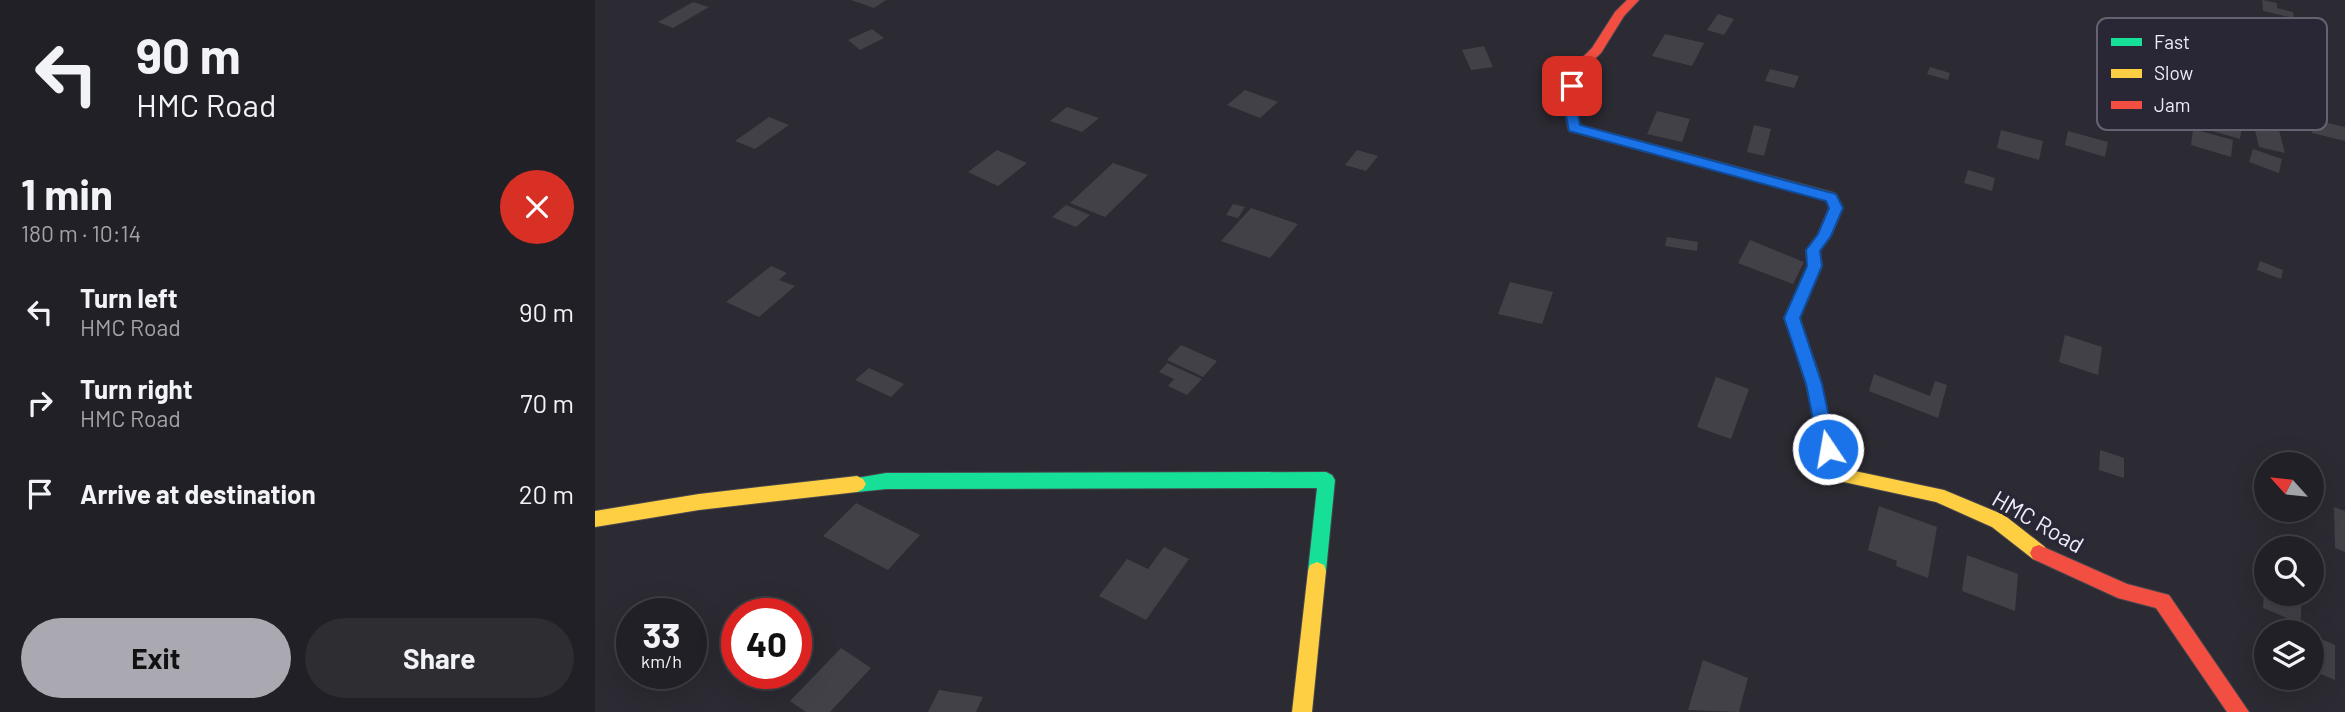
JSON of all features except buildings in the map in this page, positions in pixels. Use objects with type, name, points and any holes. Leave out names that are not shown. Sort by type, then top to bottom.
[{"type":"street","name":"HMC Road","points":[[1633,0],[1619,15],[1597,50],[1574,72],[1569,100],[1574,128],[1831,197],[1836,208],[1824,236],[1813,250],[1815,266],[1792,318],[1814,384],[1828,449],[1845,476],[1938,495],[1998,521],[2042,555],[2126,592],[2162,601],[2239,712]]},
{"type":"street","points":[[595,519],[699,502],[886,481],[1326,480],[1302,712]]},
{"type":"traffic: fast","points":[[857,484],[886,481],[1326,480],[1317,571]]},
{"type":"traffic: slow","points":[[1805,357],[1814,384],[1828,449],[1845,476],[1938,495],[1998,521],[2039,553]]},
{"type":"traffic: slow","points":[[595,519],[699,502],[857,484]]},
{"type":"traffic: slow","points":[[1302,712],[1317,571]]},
{"type":"traffic: jam","points":[[1633,0],[1619,14],[1597,50],[1574,72],[1569,100],[1574,128],[1831,197],[1836,208],[1824,236],[1813,250],[1815,266],[1792,318],[1805,357]]},
{"type":"traffic: jam","points":[[2039,553],[2125,592],[2162,601],[2239,712]]},
{"type":"route","points":[[1572,86],[1569,100],[1574,128],[1831,197],[1836,208],[1824,236],[1813,250],[1815,266],[1792,318],[1814,384],[1828,449]]}]
